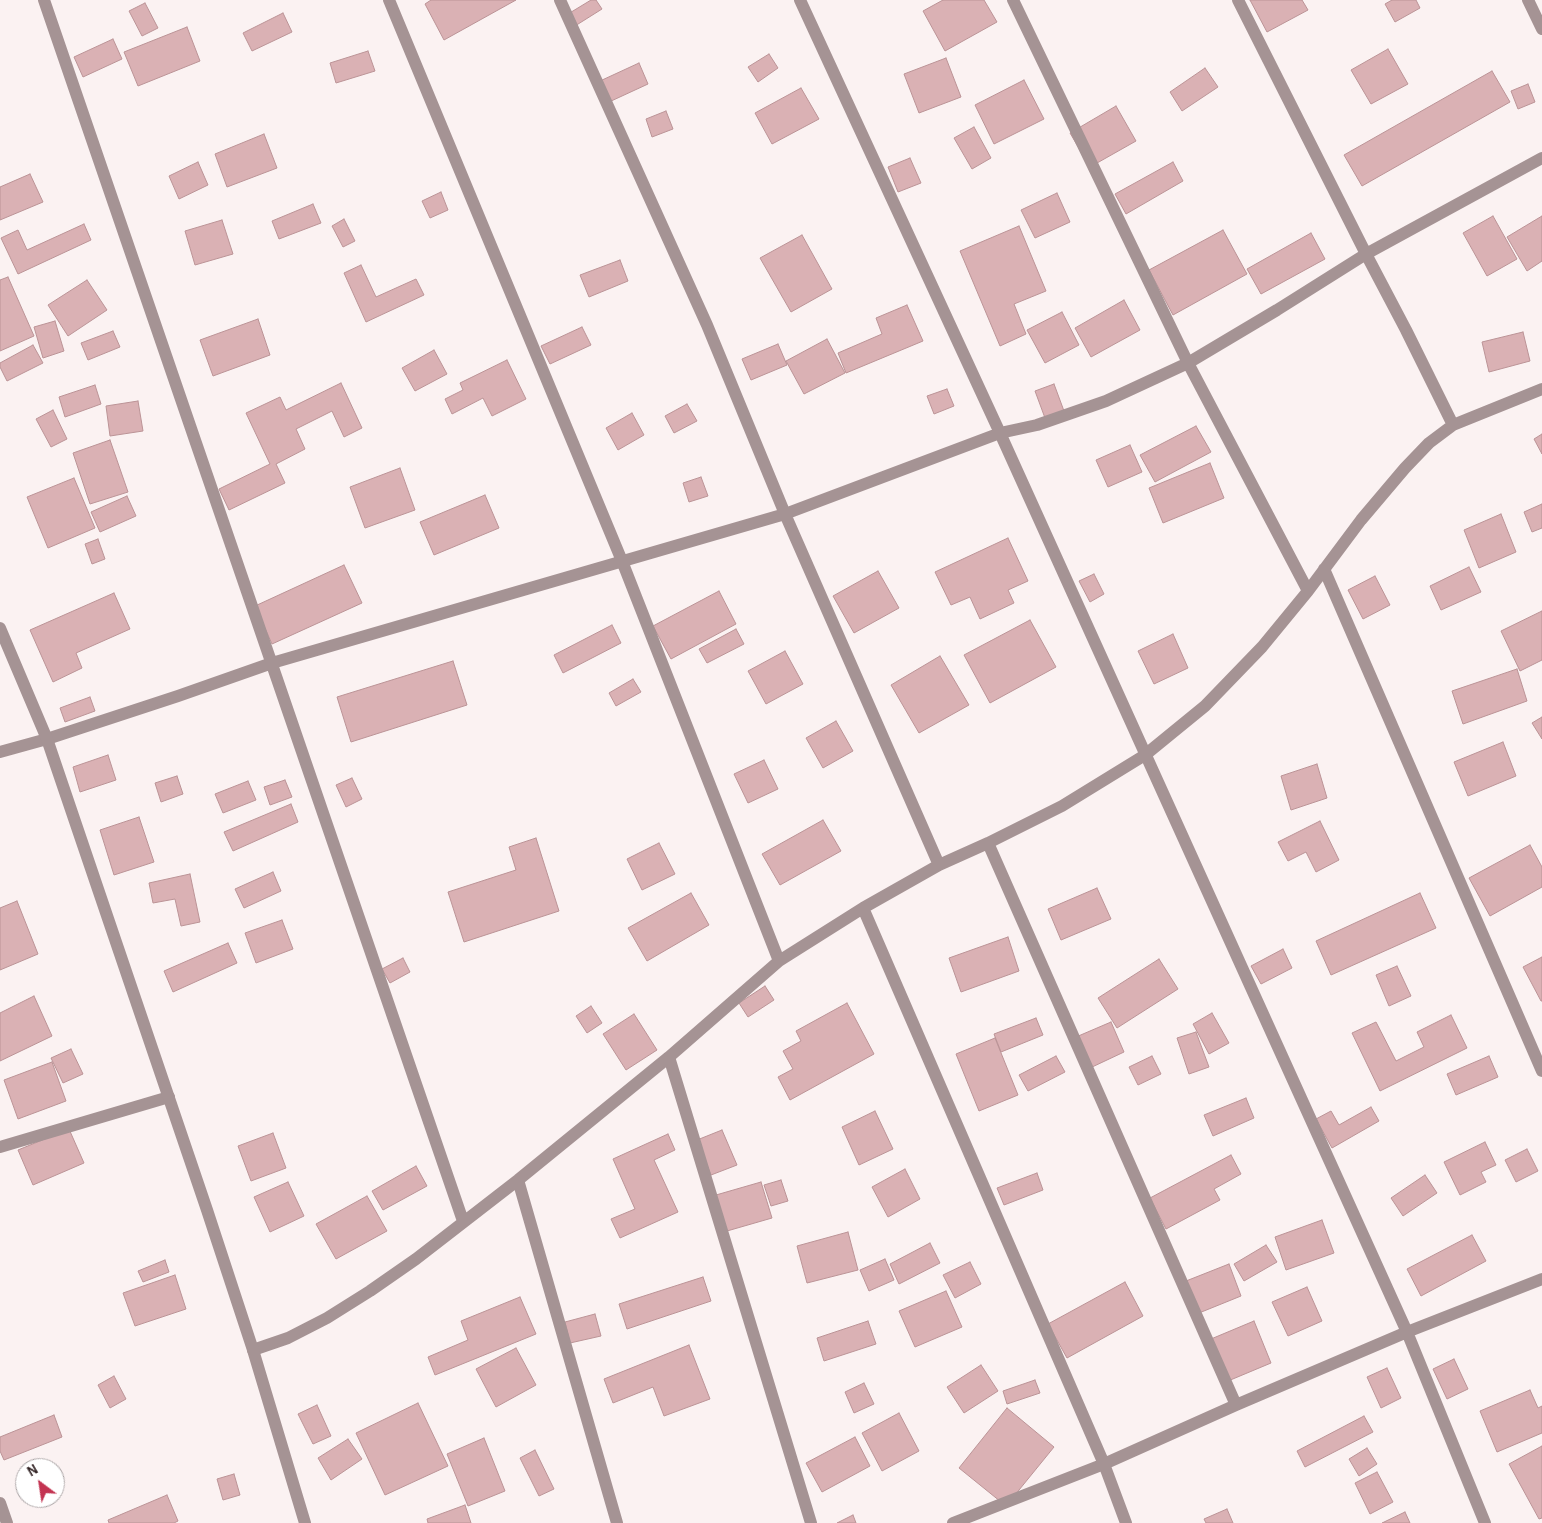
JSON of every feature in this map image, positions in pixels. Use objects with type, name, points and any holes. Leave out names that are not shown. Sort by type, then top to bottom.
[{"type":"street","points":[[44,0],[463,1221]]},
{"type":"street","points":[[388,0],[622,561],[779,961]]},
{"type":"street","points":[[560,0],[706,325],[785,514],[939,865]]},
{"type":"street","points":[[800,0],[1000,433],[1406,1332],[1485,1523]]},
{"type":"street","points":[[1013,0],[1188,363],[1308,591]]},
{"type":"street","points":[[1238,0],[1453,425]]},
{"type":"street","points":[[1528,0],[1542,29]]},
{"type":"street","points":[[0,752],[47,739],[272,663],[785,514],[1000,433],[1037,425],[1106,401],[1188,363],[1366,254],[1542,158]]},
{"type":"street","points":[[253,1350],[288,1338],[327,1318],[416,1259],[518,1180],[669,1057],[779,961],[863,908],[939,865],[1062,806],[1145,754],[1205,706],[1262,648],[1308,591],[1361,520],[1405,468],[1430,443],[1453,425],[1542,389]]},
{"type":"street","points":[[1324,569],[1542,1071]]},
{"type":"street","points":[[0,628],[47,739],[210,1219],[253,1350],[305,1523]]},
{"type":"street","points":[[988,843],[1236,1405]]},
{"type":"street","points":[[863,908],[1104,1464],[1126,1523]]},
{"type":"street","points":[[669,1057],[812,1523]]},
{"type":"street","points":[[0,1147],[168,1097]]},
{"type":"street","points":[[518,1180],[617,1523]]},
{"type":"street","points":[[953,1523],[1104,1464],[1406,1332],[1542,1279]]},
{"type":"street","points":[[0,1503],[7,1523]]},
{"type":"building","points":[[431,0],[516,0],[444,40],[425,4]]},
{"type":"building","points":[[591,0],[596,0],[602,9],[575,26],[568,14]]},
{"type":"building","points":[[943,0],[984,0],[997,22],[945,51],[923,11]]},
{"type":"building","points":[[1250,0],[1302,0],[1308,10],[1267,32]]},
{"type":"building","points":[[1392,0],[1416,0],[1420,8],[1395,22],[1385,4]]},
{"type":"building","points":[[145,3],[158,28],[142,36],[129,11]]},
{"type":"building","points":[[283,13],[292,32],[252,51],[243,33]]},
{"type":"building","points":[[187,27],[200,61],[138,86],[124,52]]},
{"type":"building","points":[[113,39],[122,59],[83,77],[74,57]]},
{"type":"building","points":[[1388,49],[1408,84],[1371,104],[1351,70]]},
{"type":"building","points":[[368,51],[375,71],[336,83],[330,63]]},
{"type":"building","points":[[769,54],[778,68],[758,82],[748,67]]},
{"type":"building","points":[[946,58],[961,97],[919,113],[904,74]]},
{"type":"building","points":[[639,63],[648,84],[609,102],[600,81]]},
{"type":"building","points":[[1205,68],[1218,87],[1182,111],[1170,92]]},
{"type":"building","points":[[1492,71],[1510,102],[1362,186],[1344,155]]},
{"type":"building","points":[[1024,80],[1044,119],[994,144],[975,105]]},
{"type":"building","points":[[1528,84],[1535,102],[1518,109],[1511,91]]},
{"type":"building","points":[[801,88],[819,119],[772,144],[755,113]]},
{"type":"building","points":[[1116,106],[1136,141],[1090,167],[1070,133]]},
{"type":"building","points":[[666,111],[673,129],[652,137],[646,119]]},
{"type":"building","points":[[974,127],[991,158],[972,169],[954,138]]},
{"type":"building","points":[[264,134],[277,168],[227,187],[215,154]]},
{"type":"building","points":[[910,158],[921,183],[898,192],[888,167]]},
{"type":"building","points":[[198,162],[208,185],[179,199],[169,176]]},
{"type":"building","points":[[1173,162],[1183,181],[1126,214],[1115,194]]},
{"type":"building","points":[[30,174],[43,202],[0,220],[0,187]]},
{"type":"building","points":[[441,192],[448,210],[430,218],[422,201]]},
{"type":"building","points":[[1057,193],[1070,222],[1035,238],[1021,210]]},
{"type":"building","points":[[313,204],[321,223],[279,239],[272,221]]},
{"type":"building","points":[[1493,216],[1517,259],[1487,276],[1463,233]]},
{"type":"building","points":[[1542,216],[1542,261],[1527,271],[1507,237]]},
{"type":"building","points":[[344,219],[355,241],[343,247],[332,226]]},
{"type":"building","points":[[222,220],[233,254],[195,265],[185,231]]},
{"type":"building","points":[[84,224],[91,240],[18,274],[1,238],[18,230],[27,250]]},
{"type":"building","points":[[1019,226],[1046,291],[1014,304],[1026,334],[1000,346],[960,251]]},
{"type":"building","points":[[1223,230],[1247,274],[1173,315],[1149,270]]},
{"type":"building","points":[[1311,233],[1325,259],[1261,294],[1247,269]]},
{"type":"building","points":[[802,235],[832,289],[791,312],[760,258]]},
{"type":"building","points":[[620,260],[628,281],[589,297],[580,275]]},
{"type":"building","points":[[361,265],[376,297],[416,279],[424,295],[366,322],[344,273]]},
{"type":"building","points":[[8,277],[34,336],[0,351],[0,280]]},
{"type":"building","points":[[87,280],[107,310],[68,336],[48,305]]},
{"type":"building","points":[[1124,300],[1140,330],[1091,357],[1075,328]]},
{"type":"building","points":[[907,305],[923,341],[846,373],[838,353],[882,334],[876,318]]},
{"type":"building","points":[[1062,312],[1079,345],[1045,363],[1027,330]]},
{"type":"building","points":[[258,319],[270,355],[213,376],[200,340]]},
{"type":"building","points":[[55,321],[64,351],[43,358],[34,327]]},
{"type":"building","points":[[582,327],[591,345],[550,364],[541,346]]},
{"type":"building","points":[[113,331],[120,347],[88,360],[81,343]]},
{"type":"building","points":[[1523,332],[1530,361],[1489,372],[1482,342]]},
{"type":"building","points":[[827,339],[845,373],[804,394],[786,361]]},
{"type":"building","points":[[778,344],[787,365],[751,380],[742,359]]},
{"type":"building","points":[[33,345],[43,363],[7,381],[0,363]]},
{"type":"building","points":[[434,350],[447,374],[415,391],[402,368]]},
{"type":"building","points":[[507,360],[526,399],[492,416],[483,398],[452,414],[445,399],[463,390],[460,383]]},
{"type":"building","points":[[341,383],[362,428],[344,437],[332,411],[296,429],[305,449],[276,464],[285,483],[229,510],[219,489],[270,464],[246,413],[280,397],[286,410]]},
{"type":"building","points":[[1054,384],[1064,411],[1045,418],[1035,391]]},
{"type":"building","points":[[95,385],[101,404],[65,417],[59,397]]},
{"type":"building","points":[[947,389],[954,406],[934,414],[927,396]]},
{"type":"building","points":[[138,401],[143,431],[110,436],[106,406]]},
{"type":"building","points":[[687,404],[697,421],[674,433],[665,416]]},
{"type":"building","points":[[53,410],[67,439],[51,447],[36,419]]},
{"type":"building","points":[[632,413],[644,435],[618,450],[606,428]]},
{"type":"building","points":[[1196,426],[1211,452],[1155,482],[1140,455]]},
{"type":"building","points":[[1542,434],[1542,454],[1534,439]]},
{"type":"building","points":[[110,440],[128,492],[90,504],[73,453]]},
{"type":"building","points":[[1130,445],[1142,472],[1108,487],[1096,460]]},
{"type":"building","points":[[1210,463],[1224,498],[1163,523],[1149,488]]},
{"type":"building","points":[[400,468],[415,510],[365,528],[350,487]]},
{"type":"building","points":[[701,477],[708,496],[689,502],[683,483]]},
{"type":"building","points":[[74,478],[95,528],[48,548],[27,497]]},
{"type":"building","points":[[485,495],[499,528],[434,555],[420,522]]},
{"type":"building","points":[[127,496],[136,516],[100,532],[91,512]]},
{"type":"building","points":[[1542,504],[1542,528],[1532,532],[1524,512]]},
{"type":"building","points":[[1501,514],[1516,552],[1479,568],[1464,530]]},
{"type":"building","points":[[1008,538],[1028,581],[1008,590],[1014,603],[980,619],[970,597],[951,605],[935,572]]},
{"type":"building","points":[[98,539],[105,559],[92,564],[85,544]]},
{"type":"building","points":[[344,565],[362,603],[272,644],[255,606]]},
{"type":"building","points":[[1469,567],[1481,592],[1441,610],[1430,586]]},
{"type":"building","points":[[878,571],[899,608],[854,633],[833,596]]},
{"type":"building","points":[[1094,574],[1104,594],[1090,602],[1079,581]]},
{"type":"building","points":[[1375,576],[1390,605],[1363,619],[1348,590]]},
{"type":"building","points":[[719,591],[736,624],[671,659],[653,626]]},
{"type":"building","points":[[114,593],[130,629],[76,653],[82,668],[53,682],[30,630]]},
{"type":"building","points":[[1542,611],[1542,660],[1520,671],[1501,631]]},
{"type":"building","points":[[1030,620],[1056,667],[990,703],[964,655]]},
{"type":"building","points":[[612,625],[621,643],[563,673],[554,655]]},
{"type":"building","points":[[736,629],[744,644],[707,663],[699,649]]},
{"type":"building","points":[[1173,634],[1188,668],[1154,684],[1138,651]]},
{"type":"building","points":[[785,651],[803,684],[766,704],[748,671]]},
{"type":"building","points":[[940,656],[969,705],[919,733],[891,685]]},
{"type":"building","points":[[453,661],[467,705],[351,742],[337,697]]},
{"type":"building","points":[[1517,669],[1527,701],[1463,724],[1452,691]]},
{"type":"building","points":[[633,679],[641,692],[616,706],[609,693]]},
{"type":"building","points":[[90,697],[95,711],[65,722],[60,708]]},
{"type":"building","points":[[1542,717],[1542,739],[1532,723]]},
{"type":"building","points":[[836,721],[853,751],[823,768],[806,738]]},
{"type":"building","points":[[1503,742],[1516,776],[1468,796],[1454,762]]},
{"type":"building","points":[[108,755],[116,780],[80,792],[73,767]]},
{"type":"building","points":[[764,760],[778,789],[748,803],[734,774]]},
{"type":"building","points":[[1317,764],[1327,798],[1291,810],[1281,776]]},
{"type":"building","points":[[177,776],[183,794],[161,802],[155,783]]},
{"type":"building","points":[[352,778],[362,799],[346,807],[336,785]]},
{"type":"building","points":[[285,780],[292,797],[270,805],[264,787]]},
{"type":"building","points":[[248,781],[256,800],[223,813],[215,794]]},
{"type":"building","points":[[291,804],[298,822],[233,851],[224,832]]},
{"type":"building","points":[[139,817],[154,862],[114,875],[100,830]]},
{"type":"building","points":[[823,820],[841,851],[780,885],[762,854]]},
{"type":"building","points":[[1320,821],[1339,860],[1316,872],[1306,852],[1288,861],[1278,842]]},
{"type":"building","points":[[536,838],[559,911],[464,942],[448,892],[516,870],[509,847]]},
{"type":"building","points":[[659,843],[675,874],[642,890],[627,859]]},
{"type":"building","points":[[1530,845],[1542,867],[1542,887],[1490,916],[1469,878]]},
{"type":"building","points":[[273,872],[281,891],[244,908],[235,889]]},
{"type":"building","points":[[190,874],[200,922],[181,926],[175,899],[153,903],[149,883]]},
{"type":"building","points":[[1097,888],[1111,919],[1061,940],[1048,909]]},
{"type":"building","points":[[691,893],[709,925],[647,961],[628,928]]},
{"type":"building","points":[[1420,893],[1436,928],[1331,975],[1316,941]]},
{"type":"building","points":[[17,901],[38,954],[0,970],[0,908]]},
{"type":"building","points":[[282,920],[293,949],[256,963],[245,933]]},
{"type":"building","points":[[1008,937],[1019,971],[961,992],[949,958]]},
{"type":"building","points":[[228,943],[237,963],[173,992],[164,971]]},
{"type":"building","points":[[1283,949],[1292,968],[1261,984],[1251,966]]},
{"type":"building","points":[[1542,957],[1542,1001],[1541,1001],[1523,967]]},
{"type":"building","points":[[403,958],[410,972],[390,983],[382,969]]},
{"type":"building","points":[[1159,959],[1178,989],[1117,1028],[1098,998]]},
{"type":"building","points":[[1397,966],[1411,996],[1389,1006],[1376,975]]},
{"type":"building","points":[[765,986],[774,1000],[748,1017],[739,1003]]},
{"type":"building","points":[[34,996],[52,1036],[0,1061],[0,1013]]},
{"type":"building","points":[[847,1003],[874,1054],[790,1100],[778,1077],[793,1069],[783,1051],[801,1041],[796,1031]]},
{"type":"building","points":[[591,1006],[602,1023],[587,1033],[576,1016]]},
{"type":"building","points":[[1212,1013],[1229,1043],[1209,1054],[1193,1024]]},
{"type":"building","points":[[634,1014],[657,1050],[626,1070],[603,1034]]},
{"type":"building","points":[[1451,1015],[1467,1048],[1380,1091],[1352,1033],[1376,1022],[1396,1061],[1424,1047],[1417,1032]]},
{"type":"building","points":[[1036,1018],[1043,1035],[1001,1052],[994,1034]]},
{"type":"building","points":[[1111,1022],[1124,1052],[1090,1068],[1076,1037]]},
{"type":"building","points":[[1196,1032],[1209,1067],[1189,1074],[1177,1038]]},
{"type":"building","points":[[995,1038],[1018,1095],[979,1111],[956,1054]]},
{"type":"building","points":[[71,1049],[83,1074],[63,1083],[51,1058]]},
{"type":"building","points":[[1056,1056],[1065,1072],[1028,1091],[1019,1075]]},
{"type":"building","points":[[1152,1056],[1161,1074],[1138,1085],[1129,1067]]},
{"type":"building","points":[[1489,1056],[1498,1077],[1456,1095],[1447,1074]]},
{"type":"building","points":[[52,1062],[66,1101],[18,1119],[4,1080]]},
{"type":"building","points":[[1246,1098],[1254,1118],[1213,1136],[1204,1115]]},
{"type":"building","points":[[1371,1107],[1379,1121],[1332,1148],[1316,1119],[1331,1111],[1339,1125]]},
{"type":"building","points":[[875,1111],[893,1149],[859,1165],[842,1127]]},
{"type":"building","points":[[69,1129],[84,1163],[33,1185],[18,1150]]},
{"type":"building","points":[[722,1130],[737,1165],[711,1175],[697,1140]]},
{"type":"building","points":[[273,1133],[286,1168],[251,1181],[238,1146]]},
{"type":"building","points":[[668,1134],[675,1150],[654,1160],[678,1212],[620,1238],[611,1219],[635,1209],[613,1159]]},
{"type":"building","points":[[1485,1142],[1496,1165],[1481,1172],[1486,1182],[1460,1195],[1444,1162]]},
{"type":"building","points":[[1527,1149],[1538,1171],[1516,1182],[1505,1160]]},
{"type":"building","points":[[1231,1155],[1241,1174],[1214,1189],[1220,1200],[1166,1229],[1150,1198]]},
{"type":"building","points":[[416,1166],[427,1186],[383,1210],[372,1191]]},
{"type":"building","points":[[905,1169],[920,1199],[888,1217],[872,1187]]},
{"type":"building","points":[[1037,1173],[1043,1190],[1004,1205],[997,1188]]},
{"type":"building","points":[[1425,1175],[1437,1193],[1403,1216],[1391,1198]]},
{"type":"building","points":[[781,1180],[788,1201],[771,1206],[764,1185]]},
{"type":"building","points":[[288,1182],[304,1216],[270,1232],[254,1197]]},
{"type":"building","points":[[761,1182],[772,1218],[727,1231],[716,1195]]},
{"type":"building","points":[[367,1196],[387,1231],[336,1259],[316,1224]]},
{"type":"building","points":[[1322,1220],[1334,1253],[1286,1270],[1275,1237]]},
{"type":"building","points":[[848,1232],[858,1270],[807,1283],[797,1246]]},
{"type":"building","points":[[1472,1235],[1486,1261],[1421,1296],[1407,1269]]},
{"type":"building","points":[[930,1243],[940,1263],[899,1284],[890,1264]]},
{"type":"building","points":[[1266,1245],[1277,1262],[1244,1281],[1234,1264]]},
{"type":"building","points":[[885,1259],[894,1280],[869,1291],[860,1270]]},
{"type":"building","points":[[165,1260],[169,1272],[143,1282],[138,1271]]},
{"type":"building","points":[[970,1262],[981,1284],[955,1298],[943,1275]]},
{"type":"building","points":[[1229,1264],[1241,1296],[1199,1313],[1186,1281]]},
{"type":"building","points":[[175,1275],[186,1309],[135,1326],[123,1293]]},
{"type":"building","points":[[703,1277],[711,1301],[627,1329],[619,1304]]},
{"type":"building","points":[[1125,1282],[1143,1316],[1067,1358],[1048,1324]]},
{"type":"building","points":[[1307,1287],[1322,1321],[1288,1336],[1272,1302]]},
{"type":"building","points":[[946,1291],[962,1327],[915,1347],[899,1311]]},
{"type":"building","points":[[520,1297],[536,1334],[435,1375],[428,1357],[468,1340],[461,1321]]},
{"type":"building","points":[[595,1314],[601,1336],[570,1343],[565,1322]]},
{"type":"building","points":[[868,1321],[876,1344],[824,1361],[817,1338]]},
{"type":"building","points":[[1254,1321],[1271,1363],[1228,1381],[1211,1339]]},
{"type":"building","points":[[689,1345],[710,1399],[664,1416],[653,1387],[613,1403],[604,1379]]},
{"type":"building","points":[[516,1348],[536,1385],[496,1407],[476,1369]]},
{"type":"building","points":[[1454,1359],[1468,1389],[1447,1399],[1433,1369]]},
{"type":"building","points":[[981,1365],[998,1391],[964,1413],[947,1387]]},
{"type":"building","points":[[1387,1368],[1401,1398],[1381,1408],[1367,1377]]},
{"type":"building","points":[[114,1376],[126,1399],[110,1408],[98,1385]]},
{"type":"building","points":[[1035,1380],[1040,1393],[1007,1404],[1003,1391]]},
{"type":"building","points":[[864,1383],[874,1404],[854,1413],[845,1392]]},
{"type":"building","points":[[1530,1390],[1538,1408],[1542,1406],[1542,1433],[1497,1452],[1480,1411]]},
{"type":"building","points":[[418,1403],[448,1466],[385,1495],[356,1433]]},
{"type":"building","points":[[317,1405],[331,1436],[313,1444],[298,1414]]},
{"type":"building","points":[[1007,1408],[1054,1447],[1006,1506],[959,1468]]},
{"type":"building","points":[[899,1413],[919,1451],[882,1471],[862,1433]]},
{"type":"building","points":[[54,1415],[62,1437],[4,1460],[0,1451],[0,1437]]},
{"type":"building","points":[[1364,1416],[1373,1432],[1305,1467],[1297,1451]]},
{"type":"building","points":[[855,1437],[870,1466],[822,1492],[806,1463]]},
{"type":"building","points":[[484,1438],[505,1491],[468,1506],[447,1454]]},
{"type":"building","points":[[348,1439],[362,1459],[331,1480],[318,1458]]},
{"type":"building","points":[[1542,1446],[1542,1518],[1539,1519],[1509,1464]]},
{"type":"building","points":[[1367,1448],[1377,1464],[1359,1476],[1349,1459]]},
{"type":"building","points":[[535,1450],[554,1489],[539,1496],[520,1458]]},
{"type":"building","points":[[1377,1472],[1393,1502],[1370,1514],[1355,1483]]},
{"type":"building","points":[[234,1474],[240,1495],[223,1500],[217,1479]]},
{"type":"building","points":[[167,1495],[178,1521],[174,1523],[109,1523],[108,1520]]},
{"type":"building","points":[[465,1505],[471,1523],[428,1523],[427,1519]]},
{"type":"building","points":[[1227,1509],[1233,1523],[1206,1523],[1204,1519]]},
{"type":"building","points":[[1405,1512],[1410,1523],[1382,1523]]},
{"type":"building","points":[[853,1515],[856,1523],[837,1523]]}]
